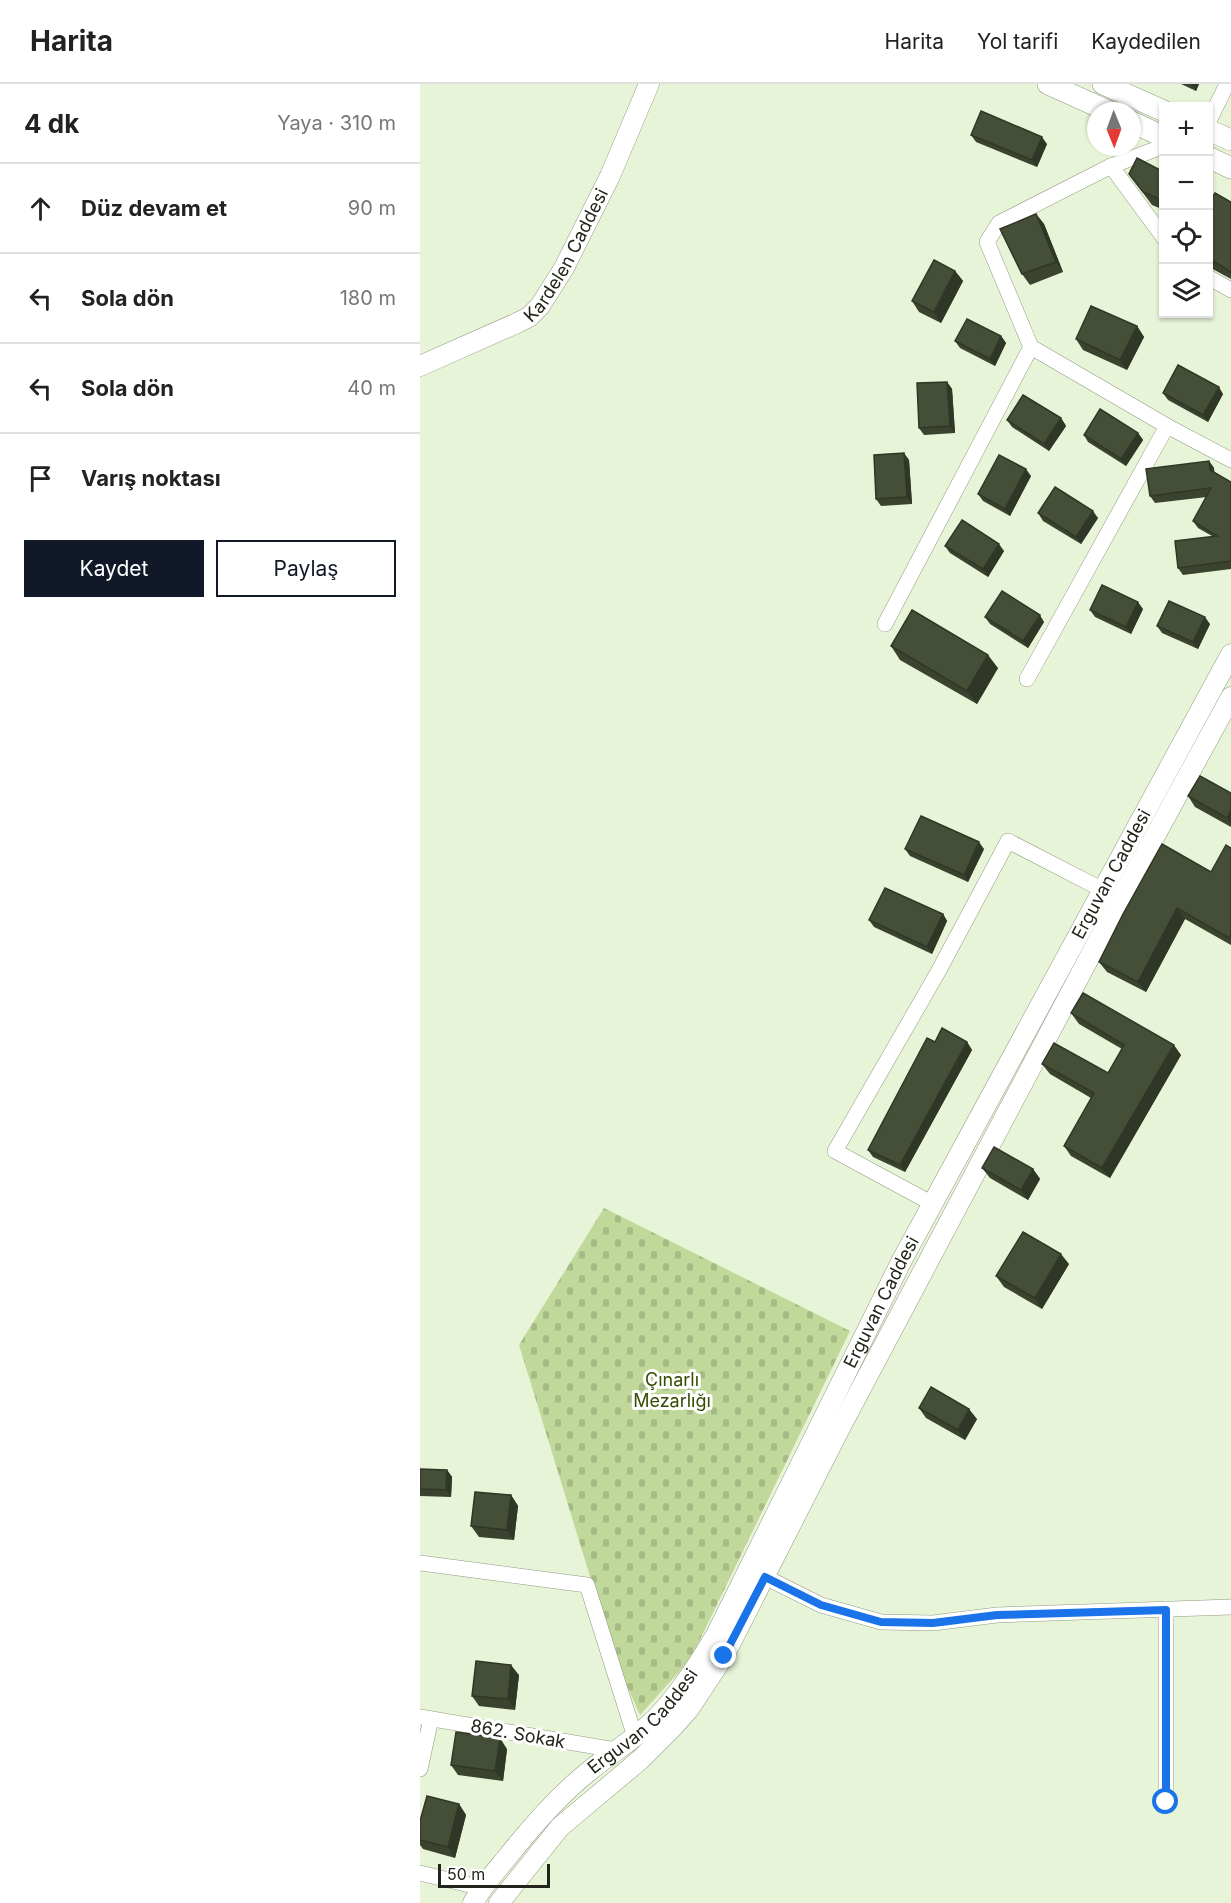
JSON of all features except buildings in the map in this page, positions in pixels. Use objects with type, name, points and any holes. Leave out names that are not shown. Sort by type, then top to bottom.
[{"type":"main road","points":[[1048,84],[1088,102]]},
{"type":"main road","points":[[1103,84],[1159,109]]},
{"type":"main road","points":[[1141,126],[1159,134]]},
{"type":"main road","points":[[1213,132],[1231,140]]},
{"type":"main road","points":[[1213,159],[1231,168]]},
{"type":"street","name":"Kardelen Caddesi","points":[[420,366],[529,317],[540,306],[564,268],[610,176],[649,84]]},
{"type":"street","points":[[1213,114],[1227,84]]},
{"type":"street","points":[[1159,148],[1111,166],[999,224],[987,242],[1031,347],[1167,426],[1231,460]]},
{"type":"street","points":[[1111,166],[1159,231]]},
{"type":"street","points":[[1213,280],[1231,290]]},
{"type":"street","points":[[885,624],[1031,347]]},
{"type":"street","points":[[1027,679],[1167,426]]},
{"type":"street","name":"Erguvan Caddesi","points":[[478,1896],[544,1812],[563,1792],[635,1737],[660,1714],[677,1694],[716,1635],[902,1260],[1231,654]]},
{"type":"street","points":[[500,1903],[560,1827],[658,1743],[689,1709],[724,1656],[839,1430],[1104,930],[1231,697]]},
{"type":"street","points":[[933,1204],[835,1151],[938,972],[1008,841],[1103,890]]},
{"type":"street","points":[[420,1563],[587,1584],[635,1737]]},
{"type":"street","points":[[765,1577],[821,1605],[881,1622],[933,1623],[997,1615],[1231,1607]]},
{"type":"street","points":[[1166,1610],[1166,1802]]},
{"type":"street","points":[[420,1769],[425,1718]]},
{"type":"street","name":"862. Sokak","points":[[425,1718],[616,1750]]},
{"type":"street","points":[[420,1873],[478,1896]]},
{"type":"green space","name":"Çınarlı Mezarlığı","points":[[604,1208],[850,1331],[690,1660],[640,1715],[616,1661],[519,1345]]},
{"type":"route","points":[[724,1656],[765,1577],[821,1605],[881,1622],[933,1623],[997,1615],[1166,1610],[1166,1802]]}]
